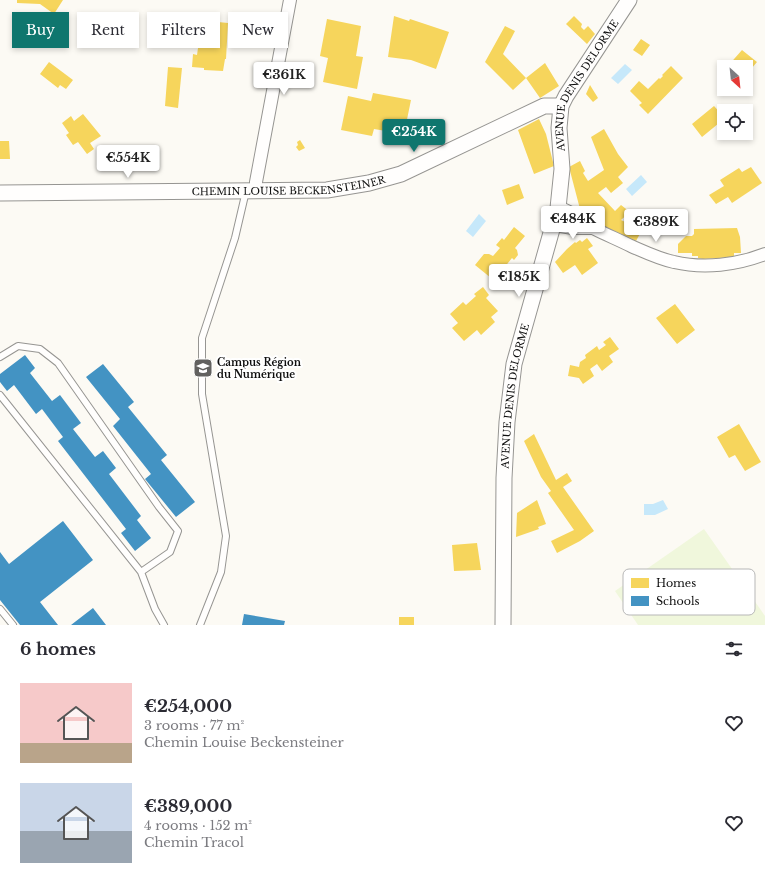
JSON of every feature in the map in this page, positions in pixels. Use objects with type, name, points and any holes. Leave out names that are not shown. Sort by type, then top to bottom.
[{"type":"street","points":[[251,191],[256,182],[290,0]]},
{"type":"street","name":"AVENUE DENIS DELORME","points":[[503,625],[504,478],[507,422],[514,364],[558,208],[562,168],[559,128],[561,106],[629,0]]},
{"type":"street","name":"CHEMIN LOUISE BECKENSTEINER","points":[[0,193],[327,190],[373,182],[409,171],[544,106],[561,106]]},
{"type":"street","points":[[558,208],[564,209],[594,228],[651,254],[674,262],[700,265],[726,264],[751,260],[765,254]]},
{"type":"street","points":[[554,225],[573,228],[594,228]]},
{"type":"lane","points":[[200,625],[221,572],[226,536],[202,394],[202,338],[251,191]]},
{"type":"lane","points":[[0,357],[18,346],[40,349],[58,363],[159,507],[178,530],[170,552],[141,572]]},
{"type":"lane","points":[[0,395],[141,572],[155,609],[164,625]]},
{"type":"lane","points":[[0,608],[13,625]]},
{"type":"green space","points":[[704,529],[732,569],[647,569]]},
{"type":"green space","points":[[623,585],[623,603],[615,591]]},
{"type":"green space","points":[[755,602],[765,616],[765,625],[638,625],[631,615],[755,615]]},
{"type":"water","points":[[625,64],[632,70],[618,84],[611,78]]},
{"type":"water","points":[[641,175],[647,182],[632,196],[626,189]]},
{"type":"water","points":[[479,214],[486,221],[473,237],[466,231]]},
{"type":"water","points":[[663,500],[668,509],[655,515],[644,515],[644,504],[653,504]]},
{"type":"building: Homes","points":[[17,0],[63,0],[55,12],[51,12],[40,4],[17,3]]},
{"type":"building: Homes","points":[[394,16],[409,21],[410,19],[449,32],[436,69],[411,60],[388,57]]},
{"type":"building: Homes","points":[[574,16],[582,24],[581,27],[584,30],[588,26],[595,34],[587,44],[566,24]]},
{"type":"building: Homes","points":[[327,19],[361,26],[356,56],[363,57],[357,89],[323,82],[328,58],[320,56]]},
{"type":"building: Homes","points":[[220,22],[228,23],[226,59],[223,71],[204,70],[204,68],[192,67],[193,54],[197,55],[198,48],[220,48]]},
{"type":"building: Homes","points":[[505,26],[515,31],[503,54],[526,78],[513,90],[485,62]]},
{"type":"building: Homes","points":[[641,39],[650,45],[642,56],[633,50]]},
{"type":"building: Homes","points":[[742,50],[757,62],[753,67],[753,60],[733,60]]},
{"type":"building: Homes","points":[[49,62],[73,80],[66,89],[60,85],[58,88],[40,74]]},
{"type":"building: Homes","points":[[545,63],[559,86],[540,98],[526,78]]},
{"type":"building: Homes","points":[[671,66],[683,78],[648,114],[639,105],[642,103],[630,91],[639,81],[648,89],[663,76],[662,75]]},
{"type":"building: Homes","points":[[168,67],[182,68],[178,108],[165,106]]},
{"type":"building: Homes","points":[[590,85],[598,98],[593,102],[586,94]]},
{"type":"building: Homes","points":[[373,93],[411,100],[404,134],[374,129],[372,136],[341,130],[348,96],[371,101]]},
{"type":"building: Homes","points":[[714,106],[717,109],[717,125],[702,137],[692,124]]},
{"type":"building: Homes","points":[[83,114],[101,136],[90,143],[94,149],[87,154],[78,142],[73,145],[66,135],[69,133],[62,123],[71,116],[74,121]]},
{"type":"building: Homes","points":[[539,119],[546,134],[554,166],[534,174],[518,130]]},
{"type":"building: Homes","points":[[604,129],[618,154],[628,167],[618,177],[623,183],[611,193],[606,187],[598,193],[615,211],[621,205],[630,212],[621,220],[642,230],[636,241],[606,227],[580,209],[569,167],[580,161],[585,171],[583,173],[588,181],[604,170],[591,137]]},
{"type":"building: Homes","points":[[300,140],[305,148],[299,151],[296,147],[298,145],[297,142]]},
{"type":"building: Homes","points":[[0,141],[9,141],[10,159],[0,159]]},
{"type":"building: Homes","points":[[751,167],[762,183],[732,203],[728,197],[716,204],[709,195],[724,186],[720,180],[739,168],[742,172]]},
{"type":"building: Homes","points":[[519,184],[524,198],[507,205],[502,190]]},
{"type":"building: Homes","points":[[668,210],[672,214],[666,220],[663,216]]},
{"type":"building: Homes","points":[[514,227],[525,236],[515,248],[518,255],[514,260],[512,258],[499,274],[496,271],[491,278],[475,265],[484,254],[493,256],[500,248],[496,245],[502,238],[504,240]]},
{"type":"building: Homes","points":[[737,228],[740,237],[741,253],[734,253],[734,257],[703,259],[698,258],[698,256],[692,256],[692,253],[678,253],[678,244],[686,236],[692,236],[694,234],[694,229]]},
{"type":"building: Homes","points":[[587,238],[593,246],[588,249],[598,263],[582,275],[575,265],[563,273],[555,262],[575,242],[576,243],[580,240],[582,242]]},
{"type":"building: Homes","points":[[483,287],[489,295],[486,298],[498,311],[491,317],[495,322],[481,335],[477,330],[464,341],[452,328],[458,323],[450,314],[463,302],[466,305],[476,296],[474,294]]},
{"type":"building: Homes","points":[[675,304],[695,330],[677,344],[656,318]]},
{"type":"building: Homes","points":[[610,337],[619,349],[609,356],[613,362],[602,371],[597,364],[590,369],[594,376],[583,384],[579,378],[568,376],[570,365],[579,367],[580,362],[586,358],[585,355],[597,346],[599,350],[606,345],[603,342]]},
{"type":"building: Homes","points":[[739,424],[761,462],[745,471],[735,455],[729,458],[717,437]]},
{"type":"building: Homes","points":[[534,434],[556,480],[567,473],[572,481],[563,487],[594,531],[580,541],[557,553],[551,541],[574,530],[548,493],[551,491],[541,477],[524,441]]},
{"type":"building: Homes","points":[[537,500],[546,524],[538,527],[539,529],[516,537],[517,513]]},
{"type":"building: Homes","points":[[477,543],[481,570],[454,571],[452,545]]},
{"type":"building: Homes","points":[[399,617],[414,617],[414,625],[399,625]]},
{"type":"building: Schools","points":[[25,355],[35,368],[30,373],[52,401],[60,395],[81,423],[73,429],[95,457],[103,451],[116,468],[109,474],[141,516],[137,520],[151,538],[135,551],[121,533],[126,529],[58,441],[63,437],[42,409],[36,414],[14,385],[7,391],[0,382],[0,374]]},
{"type":"building: Schools","points":[[103,364],[134,402],[128,407],[167,455],[161,460],[195,502],[176,517],[145,479],[151,474],[113,426],[120,419],[86,377]]},
{"type":"building: Schools","points":[[63,521],[93,560],[40,602],[58,625],[20,625],[0,600],[0,552],[9,564]]},
{"type":"building: Schools","points":[[93,608],[106,625],[71,625]]},
{"type":"building: Schools","points":[[244,614],[285,621],[284,625],[242,625]]},
{"type":"place","name":"Campus Région du Numérique","points":[[203,368]]}]
